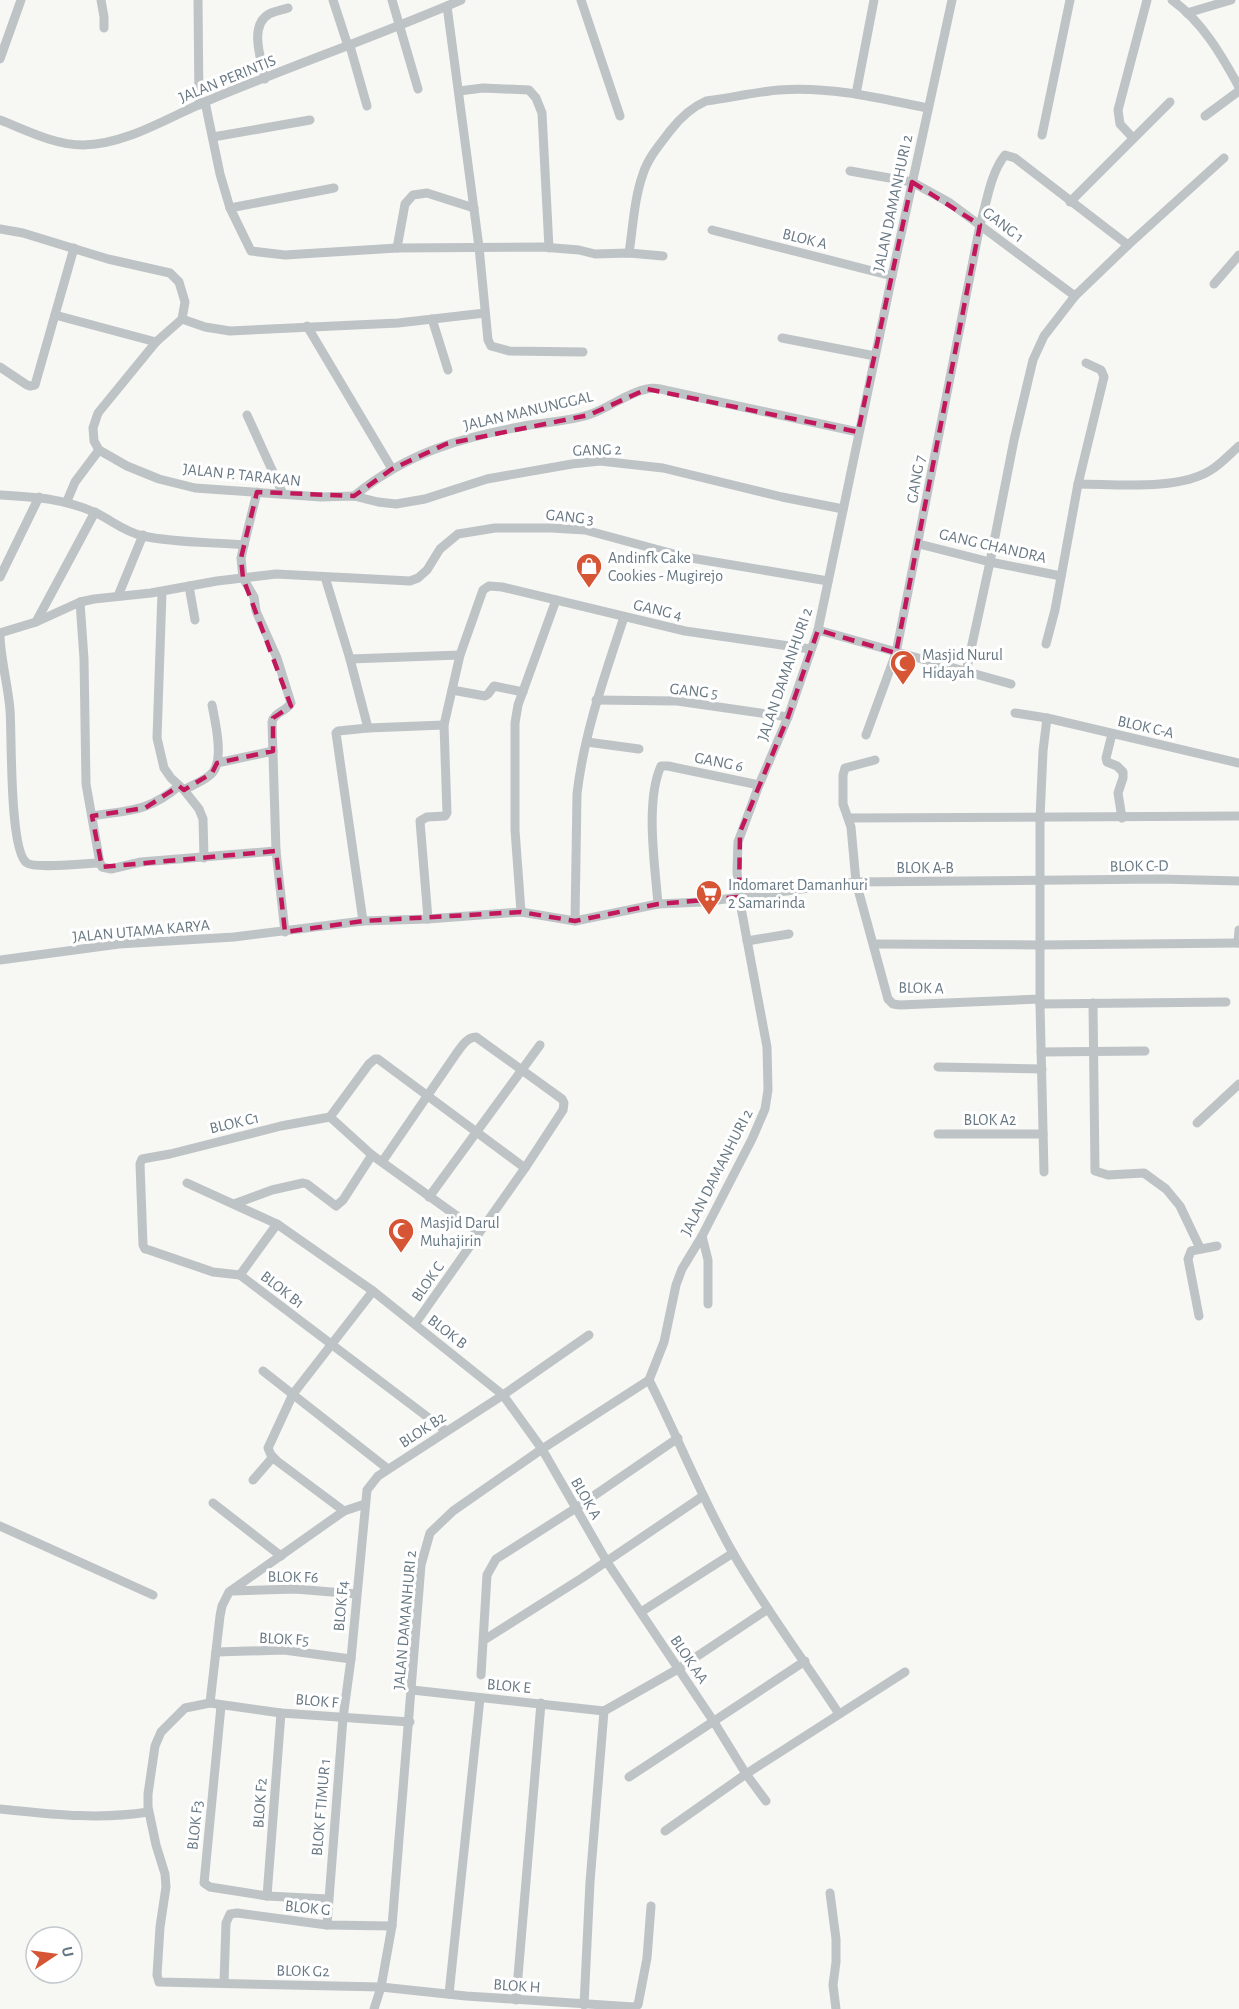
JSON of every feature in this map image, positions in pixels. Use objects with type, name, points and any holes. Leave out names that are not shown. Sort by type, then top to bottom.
[{"type":"street","points":[[0,58],[21,0]]},
{"type":"street","points":[[101,0],[104,28]]},
{"type":"street","points":[[198,0],[202,104],[213,137],[230,208],[251,251],[285,255],[397,248],[479,247],[549,248],[579,250],[596,254],[629,253],[663,256]]},
{"type":"street","points":[[333,0],[367,106]]},
{"type":"street","points":[[392,0],[418,89]]},
{"type":"street","name":"JALAN PERINTIS","points":[[0,120],[53,140],[83,145],[118,138],[159,124],[202,104],[460,0]]},
{"type":"street","points":[[581,0],[620,116]]},
{"type":"street","points":[[856,94],[874,0]]},
{"type":"street","name":"JALAN DAMANHURI 2","points":[[374,2009],[381,1987],[392,1926],[421,1565],[430,1533],[453,1511],[542,1449],[649,1380],[664,1342],[682,1269],[702,1236],[765,1109],[768,1090],[767,1047],[739,897],[738,842],[759,785],[789,717],[818,630],[858,432],[952,0]]},
{"type":"street","points":[[1042,135],[1070,0]]},
{"type":"street","points":[[1133,138],[1120,124],[1118,110],[1147,0]]},
{"type":"street","points":[[1172,0],[1211,40],[1239,86],[1205,116]]},
{"type":"street","points":[[1187,13],[1223,1]]},
{"type":"street","points":[[447,6],[479,247],[488,340],[491,346],[509,351],[583,352]]},
{"type":"street","points":[[265,79],[257,30],[262,20],[269,14],[288,8]]},
{"type":"street","points":[[459,91],[483,88],[529,90],[536,98],[542,113],[549,248]]},
{"type":"street","points":[[629,253],[636,201],[643,173],[654,152],[680,118],[705,101],[779,90],[808,90],[856,94],[927,108]]},
{"type":"street","points":[[1128,245],[1070,202],[1170,102]]},
{"type":"street","points":[[213,137],[310,120]]},
{"type":"street","name":"GANG 7","points":[[866,735],[896,653],[980,225],[996,169],[1005,155],[1015,158],[1070,202]]},
{"type":"street","points":[[966,672],[1009,462],[1033,360],[1049,327],[1075,296],[1224,158]]},
{"type":"street","name":"GANG 1","points":[[849,171],[912,182],[950,203],[1075,296]]},
{"type":"street","points":[[230,208],[334,188]]},
{"type":"street","points":[[397,248],[405,204],[413,195],[427,193],[474,208]]},
{"type":"street","points":[[0,229],[23,233],[108,259],[170,273],[179,282],[184,294],[182,319],[156,342],[98,413],[93,428],[94,441],[99,450],[75,482],[67,501]]},
{"type":"street","name":"BLOK A","points":[[712,230],[892,276]]},
{"type":"street","points":[[0,367],[30,386],[35,385],[74,248]]},
{"type":"street","points":[[1214,284],[1239,255]]},
{"type":"street","points":[[182,319],[205,327],[230,331],[398,323],[485,313]]},
{"type":"street","points":[[55,315],[156,342]]},
{"type":"street","points":[[432,319],[448,370]]},
{"type":"street","points":[[307,326],[392,469]]},
{"type":"street","points":[[782,338],[875,356]]},
{"type":"street","points":[[1046,644],[1062,576],[1078,484],[1104,377],[1101,370],[1086,363]]},
{"type":"street","name":"JALAN MANUNGGAL","points":[[354,496],[392,469],[417,455],[446,444],[589,415],[646,389],[669,391],[858,432]]},
{"type":"street","points":[[247,415],[284,494]]},
{"type":"street","points":[[1078,484],[1180,482],[1211,470],[1239,446]]},
{"type":"street","name":"JALAN P. TARAKAN","points":[[99,450],[127,466],[159,479],[195,488],[321,497],[354,496]]},
{"type":"street","name":"GANG 2","points":[[354,496],[396,504],[425,499],[487,479],[600,460],[663,468],[782,497],[843,509]]},
{"type":"street","points":[[257,492],[244,545],[243,578],[254,597],[256,611],[277,658],[291,704],[273,718],[276,851],[285,932]]},
{"type":"street","points":[[0,495],[67,501],[95,512],[116,526],[143,536],[244,545]]},
{"type":"street","points":[[0,577],[39,497]]},
{"type":"street","points":[[36,622],[95,512]]},
{"type":"street","name":"GANG 3","points":[[0,635],[80,602],[162,592],[243,578],[276,574],[410,581],[418,578],[427,570],[440,549],[458,534],[495,528],[585,530],[685,556],[828,581]]},
{"type":"street","points":[[118,596],[143,536]]},
{"type":"street","name":"GANG CHANDRA","points":[[919,544],[990,562],[1062,576]]},
{"type":"street","points":[[325,577],[368,728]]},
{"type":"street","points":[[189,586],[195,620]]},
{"type":"street","name":"GANG 4","points":[[460,655],[483,590],[489,586],[502,587],[685,631],[810,649]]},
{"type":"street","points":[[162,592],[157,738],[164,768],[199,809],[204,819],[204,858]]},
{"type":"street","points":[[521,912],[514,830],[515,723],[518,705],[556,600]]},
{"type":"street","points":[[80,602],[84,659],[86,784],[102,867],[111,869],[141,862],[276,851]]},
{"type":"street","points":[[575,921],[577,794],[596,700],[624,617]]},
{"type":"street","points":[[818,630],[1011,684]]},
{"type":"street","points":[[0,635],[10,710],[10,774],[23,859],[27,864],[38,866],[100,863]]},
{"type":"street","points":[[350,659],[460,655],[444,726],[447,813],[445,816],[427,817],[420,821],[419,827],[428,920]]},
{"type":"street","points":[[452,690],[485,696],[494,686],[523,692]]},
{"type":"street","name":"GANG 5","points":[[596,700],[677,701],[789,717]]},
{"type":"street","points":[[92,816],[145,808],[212,773],[217,763],[217,731],[212,705]]},
{"type":"street","name":"BLOK C-A","points":[[1015,713],[1047,718],[1239,763]]},
{"type":"street","points":[[1044,1172],[1040,1001],[1040,818],[1043,743],[1047,718]]},
{"type":"street","points":[[363,921],[336,733],[368,728],[444,726]]},
{"type":"street","points":[[1112,734],[1106,758],[1107,762],[1117,766],[1123,772],[1118,793],[1122,818]]},
{"type":"street","points":[[587,742],[639,749]]},
{"type":"street","points":[[217,763],[273,751]]},
{"type":"street","name":"BLOK A","points":[[875,760],[845,768],[843,804],[849,818],[856,882],[888,999],[893,1004],[1040,1001]]},
{"type":"street","name":"GANG 6","points":[[658,904],[654,792],[656,777],[661,766],[759,785]]},
{"type":"street","points":[[849,818],[1239,816]]},
{"type":"street","name":"BLOK C-D","points":[[1040,881],[1161,879],[1239,881]]},
{"type":"street","name":"BLOK A-B","points":[[575,921],[658,904],[739,897],[856,882],[1040,881]]},
{"type":"street","name":"JALAN UTAMA KARYA","points":[[0,960],[119,944],[177,942],[285,932],[363,921],[428,920],[521,912],[575,921]]},
{"type":"street","points":[[874,944],[1239,943],[1239,930]]},
{"type":"street","points":[[747,941],[789,934]]},
{"type":"street","points":[[1040,1001],[1226,1002]]},
{"type":"street","points":[[1093,1003],[1095,1171],[1108,1175],[1144,1173],[1166,1189],[1180,1206],[1200,1248]]},
{"type":"street","points":[[382,1162],[468,1039],[476,1036],[523,1070]]},
{"type":"street","points":[[429,1197],[540,1045]]},
{"type":"street","points":[[1041,1052],[1145,1051]]},
{"type":"street","points":[[479,1232],[372,1155],[330,1117],[375,1059],[378,1059],[525,1168]]},
{"type":"street","points":[[938,1067],[1042,1069]]},
{"type":"street","name":"BLOK C","points":[[415,1324],[563,1110],[562,1100],[523,1070]]},
{"type":"street","points":[[1197,1123],[1239,1084]]},
{"type":"street","name":"BLOK C1","points":[[143,1245],[140,1164],[142,1159],[281,1126],[330,1117]]},
{"type":"street","name":"BLOK A2","points":[[938,1134],[1043,1134]]},
{"type":"street","points":[[234,1204],[272,1190],[307,1184],[336,1206],[343,1200],[372,1155]]},
{"type":"street","points":[[187,1183],[277,1224],[373,1291],[293,1394],[268,1444],[269,1452],[273,1457],[344,1510]]},
{"type":"street","points":[[240,1275],[277,1224]]},
{"type":"street","points":[[702,1236],[708,1260],[708,1304]]},
{"type":"street","name":"BLOK B1","points":[[143,1245],[145,1249],[213,1272],[240,1275],[446,1431]]},
{"type":"street","points":[[1199,1316],[1188,1259],[1191,1251],[1217,1246]]},
{"type":"street","name":"BLOK B","points":[[373,1291],[503,1395],[542,1449]]},
{"type":"street","name":"BLOK B2","points":[[365,1500],[372,1482],[388,1469],[503,1395],[589,1335]]},
{"type":"street","points":[[263,1371],[388,1469]]},
{"type":"street","points":[[649,1380],[678,1438],[703,1496],[733,1553],[839,1714]]},
{"type":"street","points":[[481,1676],[487,1575],[491,1566],[496,1560],[678,1438]]},
{"type":"street","name":"BLOK A","points":[[542,1449],[607,1562],[641,1612]]},
{"type":"street","points":[[253,1480],[273,1457]]},
{"type":"street","points":[[484,1640],[607,1562],[703,1496]]},
{"type":"street","points":[[0,1809],[84,1816],[122,1816],[148,1812],[148,1794],[157,1739],[185,1708],[210,1703],[222,1606],[229,1592],[344,1510],[365,1500]]},
{"type":"street","name":"BLOK F4","points":[[343,1718],[351,1659],[365,1500]]},
{"type":"street","points":[[213,1503],[281,1556]]},
{"type":"street","points":[[0,1526],[153,1595]]},
{"type":"street","points":[[641,1612],[733,1553]]},
{"type":"street","name":"BLOK F6","points":[[229,1592],[295,1589],[356,1594]]},
{"type":"street","points":[[584,2005],[590,1882],[604,1711],[678,1669],[768,1609]]},
{"type":"street","name":"BLOK AA","points":[[641,1612],[766,1801]]},
{"type":"street","name":"BLOK F5","points":[[216,1652],[284,1650],[351,1659]]},
{"type":"street","points":[[629,1777],[805,1661]]},
{"type":"street","points":[[665,1831],[746,1774],[904,1672]]},
{"type":"street","name":"BLOK E","points":[[412,1690],[604,1711]]},
{"type":"street","points":[[449,1994],[480,1698]]},
{"type":"street","name":"BLOK F","points":[[210,1703],[281,1713],[410,1722]]},
{"type":"street","points":[[516,2000],[540,1703]]},
{"type":"street","name":"BLOK F3","points":[[222,1706],[204,1883],[210,1887],[267,1896]]},
{"type":"street","name":"BLOK F2","points":[[267,1896],[281,1713]]},
{"type":"street","name":"BLOK F TIMUR 1","points":[[327,1924],[343,1718]]},
{"type":"street","name":"BLOK G2","points":[[148,1812],[165,1874],[166,1887],[160,1927],[157,1979],[159,1982],[381,1987]]},
{"type":"street","points":[[830,1893],[836,1939],[833,1985],[836,2009]]},
{"type":"street","points":[[267,1896],[328,1899]]},
{"type":"street","name":"BLOK H","points":[[381,1987],[573,2007],[584,2005],[634,2007],[638,2005],[647,1958],[651,1906]]},
{"type":"street","name":"BLOK G","points":[[224,1983],[226,1923],[230,1914],[327,1924],[392,1926]]},
{"type":"highlighted area","points":[[912,182],[980,225],[896,653],[818,630],[788,717],[740,832],[739,897],[658,904],[575,921],[521,912],[363,921],[285,932],[276,851],[102,867],[92,816],[145,808],[179,786],[184,790],[212,773],[217,763],[273,751],[273,718],[291,706],[243,578],[241,558],[257,492],[354,496],[392,469],[446,444],[589,415],[647,389],[858,432]]},
{"type":"place","name":"Andinfk Cake Cookies - Mugirejo","points":[[589,589]]},
{"type":"place","name":"Masjid Nurul Hidayah","points":[[903,686]]},
{"type":"place","name":"Indomaret Damanhuri 2 Samarinda","points":[[709,916]]},
{"type":"place","name":"Masjid Darul Muhajirin","points":[[401,1254]]}]
